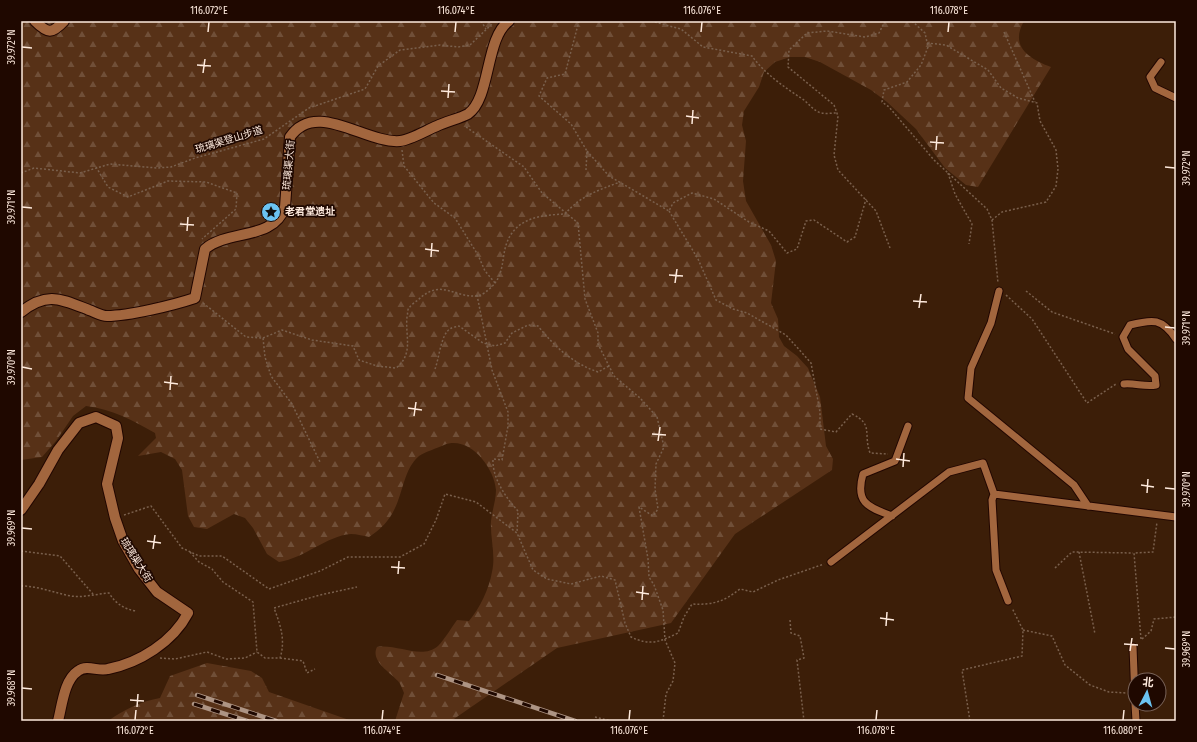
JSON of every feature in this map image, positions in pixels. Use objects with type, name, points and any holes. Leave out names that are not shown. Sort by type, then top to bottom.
[{"type":"street","points":[[35,21],[42,28],[50,32],[56,30],[64,21]]},
{"type":"street","points":[[400,141],[454,118],[468,114],[478,101],[498,35],[504,24],[509,21]]},
{"type":"street","points":[[1162,62],[1150,77],[1155,88],[1176,98]]},
{"type":"street","name":"琉璃渠大街","points":[[205,249],[210,245],[226,239],[270,228],[283,214],[285,207],[290,137],[295,130],[303,124],[317,122],[334,124],[374,137],[400,141]]},
{"type":"street","points":[[21,312],[43,298],[53,298],[66,301],[104,316],[119,315],[195,298],[205,249]]},
{"type":"street","points":[[999,291],[991,323],[971,368],[968,398],[1074,485],[1088,506]]},
{"type":"street","points":[[1124,384],[1137,383],[1146,386],[1156,385],[1157,382],[1155,376],[1128,349],[1123,337],[1130,325],[1149,320],[1168,326],[1176,339]]},
{"type":"street","name":"琉璃渠大街","points":[[21,510],[39,484],[62,445],[80,423],[96,417],[116,426],[118,438],[106,484],[123,541],[157,592],[188,613],[182,625],[159,648],[134,660],[107,670],[87,668],[78,671],[68,683],[58,721]]},
{"type":"street","points":[[892,516],[869,507],[863,500],[860,490],[863,474],[895,460],[908,426]]},
{"type":"street","points":[[831,562],[949,472],[983,463],[994,494],[992,500],[996,570],[1008,601]]},
{"type":"street","points":[[994,494],[1176,517]]},
{"type":"street","points":[[1133,647],[1134,672]]},
{"type":"path","points":[[481,21],[486,29]]},
{"type":"path","name":"琉璃渠登山步道","points":[[21,173],[34,168],[80,173],[110,164],[157,168],[171,167],[195,158],[264,139],[310,108],[365,89],[378,66],[400,50],[440,45],[458,48],[470,45],[496,21]]},
{"type":"path","points":[[579,21],[565,74],[547,78],[540,96],[571,124],[587,151],[609,176],[669,211],[698,259],[716,300],[733,309],[747,313],[786,335],[811,363],[820,412],[820,429],[836,432],[852,414],[863,419],[868,429],[870,453],[898,454]]},
{"type":"path","points":[[651,21],[681,29],[703,47],[752,56],[759,66],[790,92],[803,99],[810,108],[822,113],[837,113]]},
{"type":"path","points":[[885,21],[879,33],[865,36],[827,31],[807,33],[789,50],[788,67],[834,105],[837,113],[834,155],[838,170],[876,211],[890,248]]},
{"type":"path","points":[[912,21],[925,32],[928,47],[921,66],[907,82],[884,90],[882,102],[889,107],[947,172],[987,209],[992,220],[999,291],[1010,297],[1032,319],[1087,402],[1116,384],[1124,384]]},
{"type":"path","points":[[992,220],[1002,212],[1046,202],[1056,186],[1058,169],[1056,150],[1048,138],[1040,121],[1037,103],[1034,102],[1004,32]]},
{"type":"path","points":[[927,43],[946,45],[988,70],[1001,88],[1018,98],[1034,102]]},
{"type":"path","points":[[454,118],[524,167],[542,193],[578,224],[585,299],[598,333],[598,344],[614,376],[640,398],[656,417],[664,447],[656,464],[655,489],[658,509],[653,516],[639,507],[648,559],[649,577],[654,585],[662,610],[665,640],[675,662],[673,681],[666,694],[663,721]]},
{"type":"path","points":[[400,141],[404,166],[434,203],[455,218],[478,256],[485,271],[496,284]]},
{"type":"path","points":[[586,170],[587,151]]},
{"type":"path","points":[[96,168],[108,186],[128,197],[168,181],[206,182],[237,192],[236,209],[202,238],[205,249]]},
{"type":"path","points":[[947,172],[955,194],[972,224],[969,244]]},
{"type":"path","points":[[195,298],[246,337],[263,338],[282,330],[312,340],[353,346],[359,360],[377,366],[396,368],[404,362],[408,348],[406,326],[408,309],[428,291],[443,289],[469,295],[482,295],[496,284],[502,270],[505,247],[512,232],[525,222],[543,215],[565,214],[572,206],[590,193],[620,182]]},
{"type":"path","points":[[669,211],[673,203],[692,193],[714,199],[750,222],[769,231],[787,253],[797,248],[806,221],[814,220],[828,231],[847,242],[855,237],[866,199]]},
{"type":"path","points":[[1026,291],[1052,312],[1123,337]]},
{"type":"path","points":[[477,295],[492,370],[508,412],[508,426],[502,460],[493,460],[492,470],[508,499],[518,511],[517,533],[533,570],[547,579],[571,584],[601,576],[615,580],[624,623],[631,637],[645,644],[665,640],[678,633],[684,617],[692,604],[709,605],[727,599],[740,589],[753,592],[778,580],[831,562]]},
{"type":"path","points":[[435,368],[440,355],[444,335],[450,328],[459,326],[483,343],[495,346],[505,343],[512,333],[528,325],[538,326],[560,351],[583,366],[598,372],[609,366]]},
{"type":"path","points":[[263,338],[265,357],[271,376],[292,404],[320,462]]},
{"type":"path","points":[[115,518],[151,506],[182,548],[199,556],[222,556],[269,589],[320,571],[348,557],[400,557],[424,544],[436,520],[445,494],[476,502],[517,533]]},
{"type":"path","points":[[1055,568],[1072,552],[1154,552],[1157,515]]},
{"type":"path","points":[[21,551],[60,556],[93,594]]},
{"type":"path","points":[[189,551],[198,562],[212,569],[223,582],[253,602],[257,652],[265,658],[303,661],[307,673],[315,670]]},
{"type":"path","points":[[1079,552],[1095,634]]},
{"type":"path","points":[[1134,553],[1141,639]]},
{"type":"path","points":[[21,586],[33,586],[72,596],[83,597],[93,594],[109,593],[113,600],[125,609],[136,611]]},
{"type":"path","points":[[280,658],[283,649],[282,631],[274,608],[320,595],[357,587]]},
{"type":"path","points":[[970,721],[962,670],[1022,656],[1023,630],[1008,601]]},
{"type":"path","points":[[1133,647],[1150,631],[1154,619],[1176,617]]},
{"type":"path","points":[[790,620],[790,633],[800,636],[804,658],[797,660],[804,721]]},
{"type":"path","points":[[1023,630],[1052,636],[1065,665],[1090,685],[1109,692],[1127,693]]},
{"type":"path","points":[[154,659],[175,659],[207,652],[226,659],[245,658],[257,652]]},
{"type":"path","points":[[595,717],[611,721]]},
{"type":"path","points":[[22,721],[28,721]]},
{"type":"green space","points":[[21,21],[1024,21],[1020,30],[1020,45],[1029,56],[1051,67],[978,187],[966,185],[945,168],[916,129],[887,102],[871,90],[820,62],[805,57],[790,57],[775,62],[764,72],[759,87],[744,111],[742,125],[746,141],[743,181],[746,201],[771,245],[776,261],[771,303],[778,319],[779,337],[784,346],[797,356],[808,368],[820,397],[826,446],[833,459],[832,470],[735,534],[671,623],[557,648],[451,721],[395,721],[404,693],[399,682],[378,662],[376,657],[377,647],[417,652],[432,650],[446,637],[457,620],[469,621],[480,604],[491,578],[493,553],[491,521],[496,490],[491,472],[479,455],[471,449],[453,443],[444,445],[419,456],[410,467],[398,502],[390,517],[381,528],[369,537],[353,534],[342,536],[289,560],[279,562],[267,554],[253,528],[245,518],[234,514],[207,529],[194,527],[188,516],[182,470],[175,459],[161,452],[138,456],[156,438],[155,433],[122,416],[95,407],[86,406],[73,416],[56,441],[42,457],[21,460]]},
{"type":"green space","points":[[207,663],[251,671],[262,678],[269,692],[352,721],[108,721],[133,706],[160,698],[170,676]]},
{"type":"railway","points":[[437,675],[575,721]]},
{"type":"railway","points":[[197,695],[276,721]]},
{"type":"railway","points":[[194,704],[247,721]]},
{"type":"place","name":"老君堂遗址","points":[[271,212]]}]
